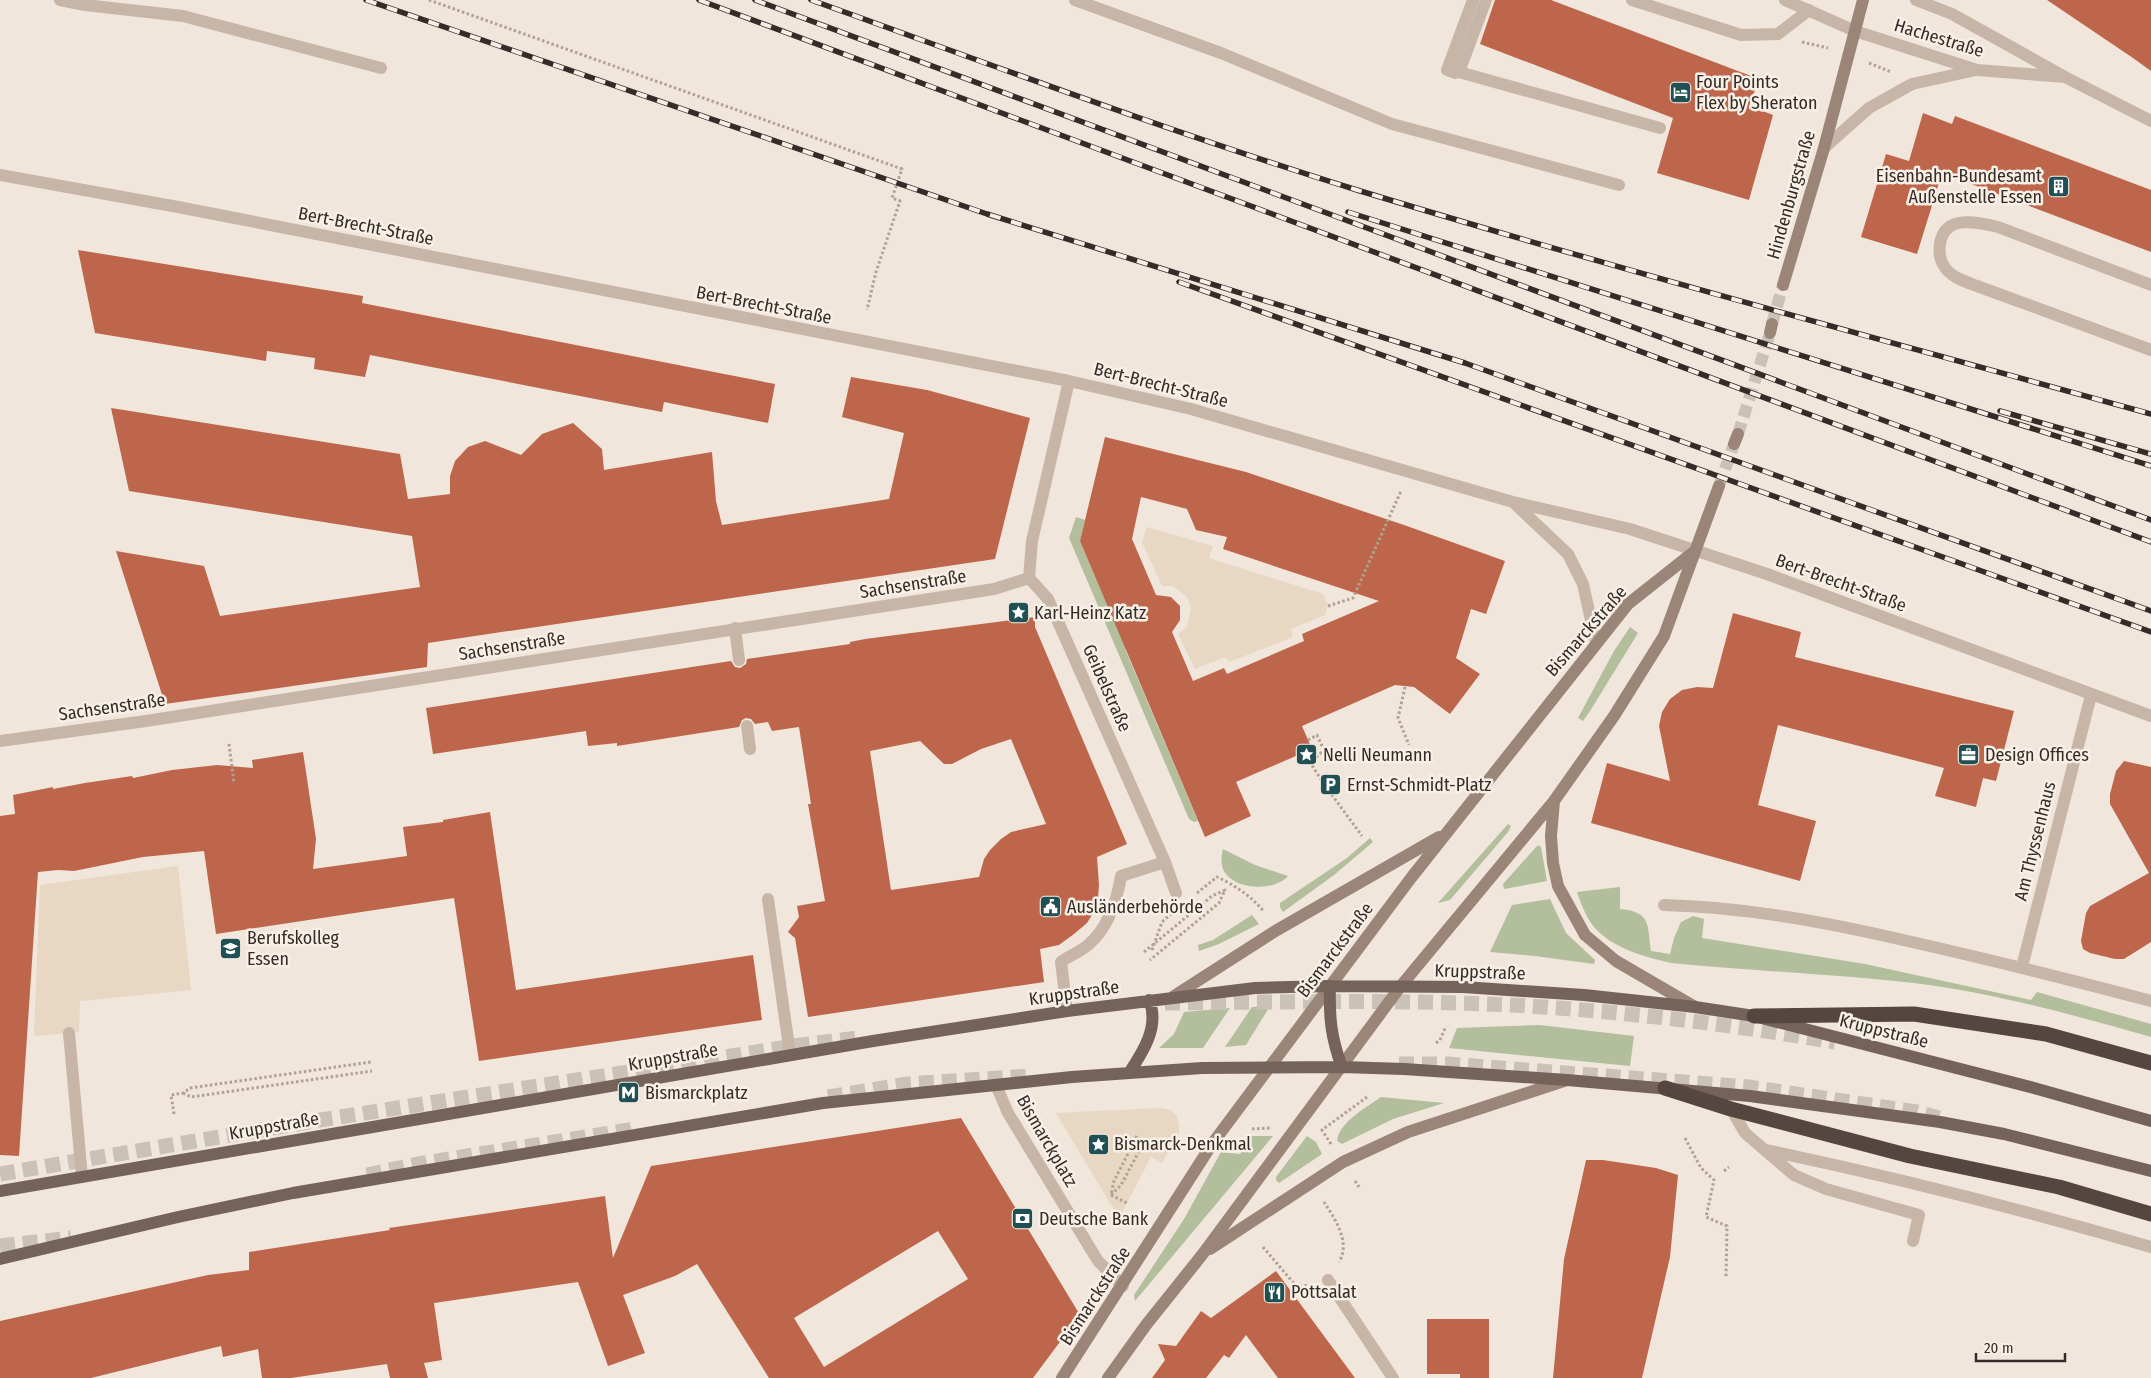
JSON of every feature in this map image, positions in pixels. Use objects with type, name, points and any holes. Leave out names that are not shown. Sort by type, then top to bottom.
[{"type":"highway","points":[[1754,1016],[1914,1014],[2046,1034],[2151,1063]]},
{"type":"highway","points":[[1665,1088],[1731,1108],[1910,1156],[2059,1187],[2151,1214]]},
{"type":"main road","name":"Hindenburgstraße","points":[[1783,285],[1824,148],[1863,0]]},
{"type":"main road","points":[[1108,1378],[1146,1325],[1202,1255],[1400,987],[1554,801],[1614,716],[1664,636],[1719,486]]},
{"type":"main road","name":"Bismarckstraße","points":[[1062,1378],[1123,1286],[1201,1161],[1268,1068],[1445,834],[1628,604],[1695,551]]},
{"type":"main road","points":[[1554,801],[1551,836],[1553,864],[1558,886],[1585,935],[1616,961],[1695,1007]]},
{"type":"main road","points":[[1174,996],[1277,930],[1445,834]]},
{"type":"main road","points":[[1330,986],[1329,1019],[1334,1045],[1342,1067]]},
{"type":"main road","name":"Kruppstraße","points":[[0,1191],[790,1054],[1067,1011],[1174,996],[1255,988],[1330,986],[1463,987],[1532,991],[1695,1007],[1754,1016],[2034,1088],[2151,1121]]},
{"type":"main road","points":[[1129,1073],[1151,1030],[1153,1018],[1149,1000]]},
{"type":"main road","points":[[0,1259],[178,1217],[303,1192],[823,1103],[996,1085],[1202,1068],[1342,1067],[1567,1080],[1817,1104],[1931,1120],[2004,1134],[2151,1171]]},
{"type":"main road","points":[[1202,1255],[1343,1162],[1408,1132],[1567,1080]]},
{"type":"street","points":[[60,0],[85,5],[183,16],[381,68]]},
{"type":"street","points":[[1075,0],[1221,53],[1392,124],[1619,185]]},
{"type":"street","points":[[1455,73],[1447,70],[1473,0]]},
{"type":"street","points":[[1486,0],[1459,72],[1660,128]]},
{"type":"street","points":[[1632,0],[1741,35],[1778,34],[1809,10]]},
{"type":"street","name":"Hachestraße","points":[[1785,0],[1855,31],[1977,70],[2065,77]]},
{"type":"street","name":"Hachestraße","points":[[1916,0],[1952,14],[2065,77],[2151,121]]},
{"type":"street","points":[[1824,148],[1869,108],[1912,84],[1977,70]]},
{"type":"street","name":"Bert-Brecht-Straße","points":[[0,174],[1069,381],[1191,409],[1513,502],[1630,529],[1767,574],[2151,716]]},
{"type":"street","points":[[2151,285],[1998,227],[1976,221],[1960,222],[1948,228],[1941,239],[1939,252],[1944,267],[1956,277],[2151,350]]},
{"type":"street","points":[[1029,578],[1032,541],[1069,381]]},
{"type":"street","name":"Bert-Brecht-Straße","points":[[1513,502],[1568,554],[1583,584],[1596,643]]},
{"type":"street","name":"Sachsenstraße","points":[[0,741],[146,721],[994,589],[1029,578]]},
{"type":"street","name":"Geibelstraße","points":[[1029,578],[1048,599],[1165,862],[1176,892]]},
{"type":"street","points":[[735,628],[739,660]]},
{"type":"street","name":"Am Thyssenhaus","points":[[2022,967],[2092,695]]},
{"type":"street","points":[[747,726],[750,749]]},
{"type":"street","points":[[1067,1011],[1061,962],[1087,946],[1105,926],[1119,892],[1122,876],[1165,862]]},
{"type":"street","points":[[768,899],[790,1054]]},
{"type":"street","points":[[1664,905],[1710,906],[1841,926],[2022,967],[2151,1001]]},
{"type":"street","points":[[69,1034],[82,1177]]},
{"type":"street","name":"Bismarckplatz","points":[[996,1085],[1015,1125],[1098,1261],[1123,1286]]},
{"type":"street","points":[[1731,1108],[1746,1133],[1794,1174],[1826,1189],[1919,1215],[1913,1241]]},
{"type":"street","points":[[1766,1150],[1864,1170],[1985,1200],[2151,1246]]},
{"type":"street","points":[[1328,1280],[1393,1378]]},
{"type":"path","points":[[429,0],[902,169],[892,198],[900,201],[876,272],[866,310]]},
{"type":"path","points":[[1328,606],[1352,598],[1410,472]]},
{"type":"path","points":[[1404,687],[1398,718],[1409,744]]},
{"type":"path","points":[[1308,740],[1317,735],[1324,750],[1310,763]]},
{"type":"path","points":[[229,744],[234,783]]},
{"type":"path","points":[[1304,753],[1362,836]]},
{"type":"path","points":[[1196,894],[1217,877],[1228,882],[1260,907],[1268,917]]},
{"type":"path","points":[[1150,960],[1219,903],[1228,882]]},
{"type":"path","points":[[1144,952],[1212,896],[1225,890]]},
{"type":"path","points":[[1152,950],[1162,922],[1175,911]]},
{"type":"path","points":[[1436,1043],[1440,1040],[1446,1026]]},
{"type":"path","points":[[174,1114],[171,1095],[183,1093],[190,1088],[371,1062]]},
{"type":"path","points":[[183,1093],[191,1097],[372,1071]]},
{"type":"path","points":[[1334,1149],[1322,1130],[1367,1097]]},
{"type":"path","points":[[1247,1134],[1253,1128],[1278,1128]]},
{"type":"path","points":[[1112,1195],[1114,1181],[1137,1136]]},
{"type":"path","points":[[1686,1138],[1701,1168],[1714,1180],[1706,1217],[1727,1226],[1726,1278]]},
{"type":"path","points":[[1112,1195],[1121,1185],[1145,1140]]},
{"type":"path","points":[[1724,1171],[1729,1167]]},
{"type":"path","points":[[1356,1182],[1359,1187]]},
{"type":"path","points":[[1112,1195],[1127,1203]]},
{"type":"path","points":[[1263,1247],[1297,1288],[1328,1280],[1344,1254],[1340,1227],[1324,1202]]},
{"type":"green space","points":[[1076,517],[1085,520],[1080,541],[1113,619],[1115,619],[1128,648],[1125,649],[1198,821],[1194,822],[1189,819],[1069,538]]},
{"type":"green space","points":[[1630,627],[1638,633],[1583,721],[1578,718],[1614,651]]},
{"type":"green space","points":[[1508,824],[1511,826],[1508,832],[1450,900],[1438,903]]},
{"type":"green space","points":[[1370,838],[1373,842],[1334,875],[1283,912],[1280,903],[1347,858]]},
{"type":"green space","points":[[1538,845],[1541,847],[1547,881],[1504,889],[1503,884]]},
{"type":"green space","points":[[1223,849],[1255,865],[1288,876],[1282,881],[1266,886],[1257,887],[1240,884],[1227,875],[1223,869]]},
{"type":"green space","points":[[1620,887],[1620,909],[1638,913],[1646,921],[1651,951],[1670,954],[1681,922],[1693,916],[1704,919],[1702,938],[1865,964],[2031,1000],[2037,992],[2151,1024],[2151,1037],[2034,1005],[1944,987],[1884,980],[1671,963],[1651,958],[1619,946],[1601,934],[1589,919],[1577,892]]},
{"type":"green space","points":[[1550,899],[1566,933],[1595,960],[1594,964],[1490,952],[1512,905]]},
{"type":"green space","points":[[1252,915],[1259,924],[1219,944],[1199,951],[1198,945],[1213,940]]},
{"type":"green space","points":[[1270,1006],[1246,1045],[1225,1047],[1252,1007]]},
{"type":"green space","points":[[1230,1008],[1203,1048],[1159,1048],[1174,1034],[1184,1012]]},
{"type":"green space","points":[[1540,1025],[1634,1036],[1630,1066],[1449,1048],[1457,1028]]},
{"type":"green space","points":[[1381,1097],[1444,1103],[1393,1119],[1342,1144],[1337,1141],[1339,1134],[1348,1121]]},
{"type":"green space","points":[[1252,1136],[1273,1136],[1135,1301],[1134,1295],[1184,1219],[1221,1152],[1240,1154]]},
{"type":"green space","points":[[1307,1136],[1316,1142],[1322,1154],[1279,1183],[1276,1177]]},
{"type":"shaded area","points":[[1147,527],[1213,546],[1209,558],[1323,594],[1328,606],[1325,615],[1291,629],[1293,637],[1229,662],[1225,657],[1195,669],[1178,634],[1187,627],[1191,608],[1188,598],[1173,586],[1162,586],[1142,542]]},
{"type":"shaded area","points":[[178,866],[191,990],[80,1001],[79,1032],[34,1036],[40,885]]},
{"type":"shaded area","points":[[1159,1108],[1170,1110],[1177,1116],[1179,1133],[1162,1163],[1151,1157],[1119,1218],[1056,1113]]},
{"type":"building","name":"Four Points Flex by Sheraton","points":[[1495,0],[1551,0],[1759,79],[1749,106],[1773,115],[1749,200],[1657,173],[1673,118],[1480,44]]},
{"type":"building","points":[[2047,0],[2151,0],[2151,71],[2133,58]]},
{"type":"building","name":"Eisenbahn-Bundesamt Außenstelle Essen","points":[[1923,113],[1952,124],[1955,116],[2151,190],[2151,252],[1942,173],[1917,254],[1861,237],[1886,154],[1909,161]]},
{"type":"building","points":[[78,250],[363,296],[362,303],[775,384],[768,423],[664,402],[662,412],[370,355],[365,377],[314,369],[315,358],[267,351],[266,361],[95,333]]},
{"type":"building","points":[[851,377],[927,390],[1030,418],[995,559],[428,643],[427,667],[165,704],[116,551],[204,566],[220,616],[420,587],[412,536],[129,491],[111,408],[400,454],[408,499],[450,494],[450,476],[455,461],[468,447],[485,441],[521,455],[542,434],[573,423],[602,449],[604,470],[712,452],[716,501],[722,525],[889,499],[904,433],[842,417]]},
{"type":"building","points":[[1105,437],[1246,472],[1505,561],[1486,614],[1471,609],[1456,658],[1480,674],[1450,714],[1414,687],[1395,685],[1302,726],[1312,749],[1236,782],[1251,816],[1205,837],[1080,541]],"holes":[[[1141,497],[1187,509],[1196,530],[1227,537],[1223,549],[1379,601],[1302,634],[1304,641],[1227,674],[1224,668],[1193,681],[1172,632],[1180,620],[1180,606],[1171,597],[1156,595],[1132,539]]]},
{"type":"building","points":[[1733,613],[1801,632],[1795,657],[2014,711],[1996,781],[1983,778],[1976,807],[1935,796],[1944,768],[1778,725],[1758,805],[1816,821],[1800,881],[1591,823],[1607,763],[1670,781],[1659,726],[1662,712],[1670,699],[1682,690],[1697,687],[1713,688]]},
{"type":"building","points":[[1035,617],[1035,627],[1127,844],[1097,857],[1098,898],[1095,910],[1087,923],[1059,945],[1040,949],[1044,982],[808,1017],[795,938],[788,932],[799,917],[797,906],[825,901],[808,804],[811,804],[799,727],[772,731],[768,722],[755,724],[751,719],[746,718],[742,720],[739,727],[617,746],[617,743],[588,746],[586,731],[433,754],[426,708],[731,661],[735,667],[740,668],[746,664],[747,659],[850,644],[850,642]],"holes":[[[1011,739],[1046,824],[1011,832],[1001,839],[984,859],[979,877],[891,890],[870,751],[920,741],[944,764],[952,764],[981,749]]]},
{"type":"building","points":[[303,752],[316,839],[313,869],[407,856],[403,827],[443,822],[443,820],[490,812],[516,990],[753,955],[762,1020],[479,1061],[454,898],[216,934],[204,851],[143,857],[74,871],[38,872],[19,1156],[0,1155],[0,816],[15,814],[13,795],[53,787],[53,789],[132,776],[133,778],[172,770],[217,765],[253,768],[252,760]]},
{"type":"building","points":[[2124,761],[2151,767],[2151,942],[2124,959],[2115,959],[2090,953],[2083,949],[2081,941],[2086,913],[2090,906],[2149,873],[2110,804],[2110,794],[2116,771]]},
{"type":"building","points":[[961,1118],[1080,1315],[1033,1378],[769,1378],[697,1264],[675,1276],[623,1295],[645,1353],[608,1366],[578,1282],[434,1303],[442,1360],[424,1363],[428,1378],[390,1378],[387,1364],[291,1378],[262,1378],[258,1349],[223,1357],[221,1346],[91,1378],[0,1378],[0,1321],[208,1275],[249,1270],[249,1252],[390,1230],[389,1228],[605,1196],[613,1258],[651,1166]],"holes":[[[938,1231],[968,1279],[824,1367],[794,1318]]]},
{"type":"building","points":[[1586,1160],[1603,1160],[1656,1168],[1678,1175],[1670,1257],[1642,1378],[1553,1378],[1564,1259]]},
{"type":"building","points":[[1276,1271],[1355,1378],[1278,1378],[1246,1335],[1229,1358],[1224,1355],[1206,1378],[1152,1378],[1165,1360],[1158,1344],[1176,1346],[1201,1311],[1211,1318]]},
{"type":"building","points":[[1427,1319],[1489,1319],[1489,1378],[1460,1378],[1460,1374],[1427,1374]]},
{"type":"tunnel","points":[[1772,324],[1783,285]]},
{"type":"tunnel","points":[[1738,434],[1770,333]]},
{"type":"tunnel","points":[[1719,486],[1734,444]]},
{"type":"tunnel","points":[[1165,1003],[1427,1002],[1532,1006],[1678,1020],[1835,1042]]},
{"type":"tunnel","points":[[0,1174],[314,1121],[801,1045],[857,1038]]},
{"type":"tunnel","points":[[1399,1064],[1448,1064],[1749,1087],[1917,1112],[1939,1118]]},
{"type":"tunnel","points":[[828,1097],[907,1084],[1029,1076]]},
{"type":"tunnel","points":[[367,1175],[418,1164],[635,1129]]},
{"type":"tunnel","points":[[0,1246],[71,1238]]},
{"type":"railway","points":[[366,0],[987,214],[1465,363],[2151,611]]},
{"type":"railway","points":[[699,0],[2151,542]]},
{"type":"railway","points":[[755,0],[2151,520]]},
{"type":"railway","points":[[811,0],[1151,122],[1357,190],[1654,277],[2151,414]]},
{"type":"railway","points":[[1348,212],[2151,466]]},
{"type":"railway","points":[[1179,282],[2151,632]]},
{"type":"railway","points":[[2000,411],[2151,454]]},
{"type":"place","name":"Four Points Flex by Sheraton","points":[[1680,92]]},
{"type":"place","name":"Eisenbahn-Bundesamt Außenstelle Essen","points":[[2058,186]]},
{"type":"place","name":"Karl-Heinz Katz","points":[[1018,613]]},
{"type":"place","name":"Nelli Neumann","points":[[1307,755]]},
{"type":"place","name":"Design Offices","points":[[1969,755]]},
{"type":"place","name":"Ernst-Schmidt-Platz","points":[[1331,785]]},
{"type":"place","name":"Ausländerbehörde","points":[[1051,907]]},
{"type":"place","name":"Berufskolleg Essen","points":[[231,948]]},
{"type":"place","name":"Bismarckplatz","points":[[629,1093]]},
{"type":"place","name":"Bismarck-Denkmal","points":[[1098,1144]]},
{"type":"place","name":"Deutsche Bank","points":[[1023,1219]]},
{"type":"place","name":"Pottsalat","points":[[1275,1292]]}]
